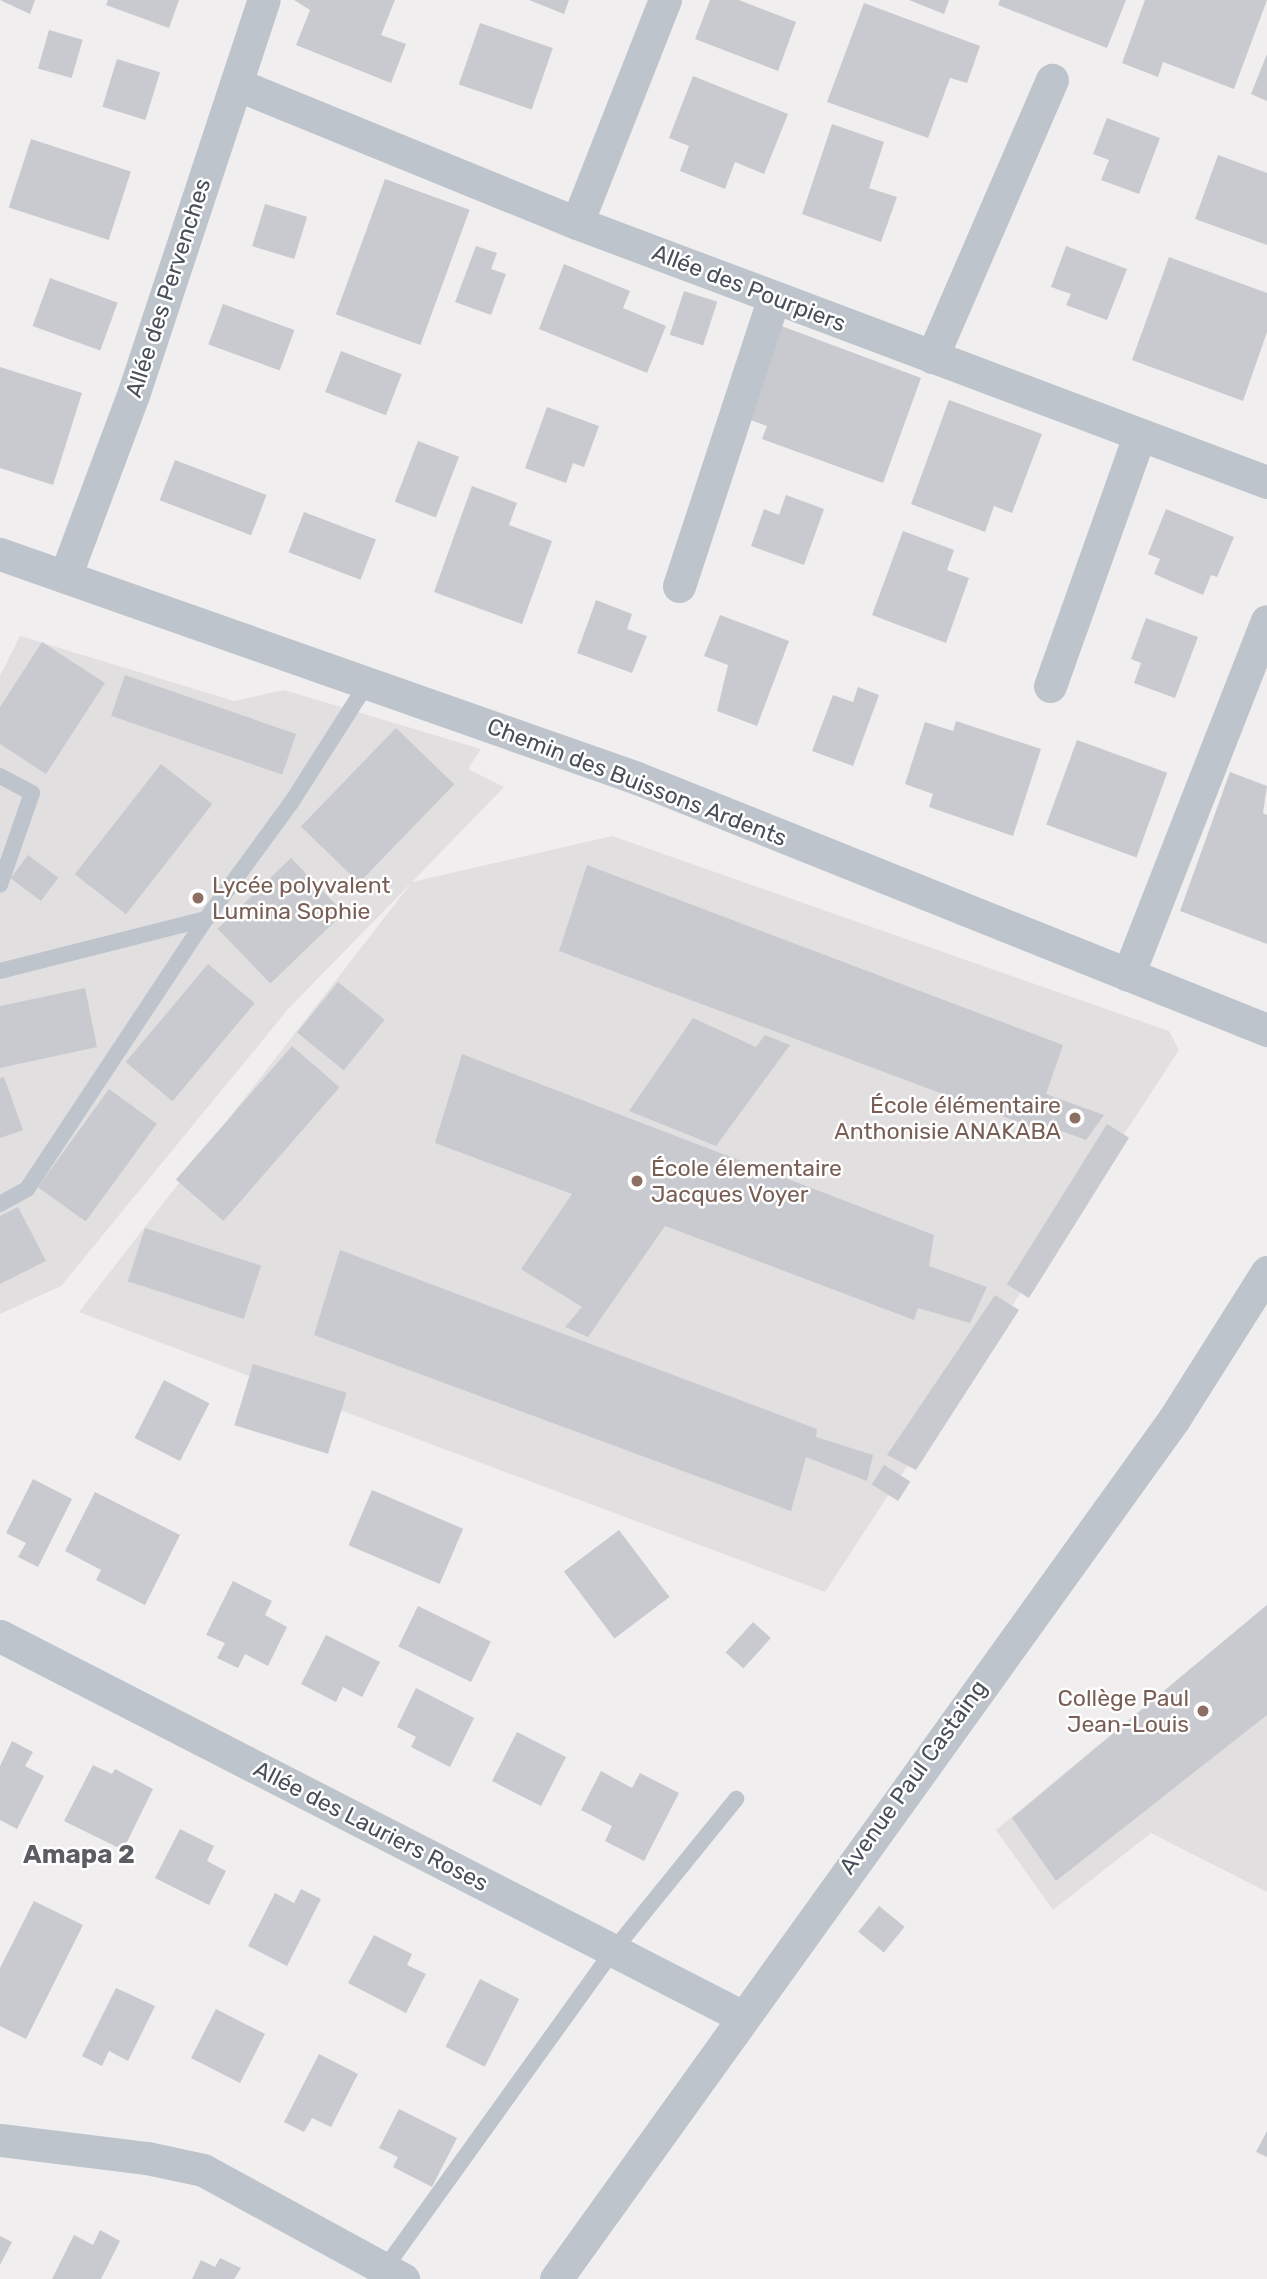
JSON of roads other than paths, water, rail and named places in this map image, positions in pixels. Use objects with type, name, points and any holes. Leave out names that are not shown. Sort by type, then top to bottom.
[{"type":"street","name":"Allée des Pervenches","points":[[66,574],[134,392],[264,0]]},
{"type":"street","points":[[578,223],[665,0]]},
{"type":"street","points":[[932,357],[1052,80]]},
{"type":"street","name":"Allée des Pourpiers","points":[[236,83],[578,223],[1267,482]]},
{"type":"street","points":[[679,586],[774,297]]},
{"type":"street","points":[[1051,685],[1139,436]]},
{"type":"street","name":"Chemin des Buissons Ardents","points":[[0,554],[66,574],[637,778],[1267,1030]]},
{"type":"street","points":[[1128,975],[1267,621]]},
{"type":"street","name":"Avenue Paul Castaing","points":[[555,2279],[741,2016],[1174,1419],[1267,1272]]},
{"type":"street","name":"Allée des Lauriers Roses","points":[[0,1636],[741,2016]]},
{"type":"street","points":[[0,2140],[147,2158],[203,2170],[394,2274]]},
{"type":"lane","points":[[0,1205],[27,1189],[206,919],[290,803],[368,682]]},
{"type":"lane","points":[[0,776],[32,793],[0,884]]},
{"type":"lane","points":[[0,971],[206,919]]},
{"type":"lane","points":[[394,2274],[613,1951],[736,1799]]},
{"type":"place","name":"Lycée polyvalent Lumina Sophie","points":[[198,898]]},
{"type":"place","name":"École élémentaire Anthonisie ANAKABA","points":[[1075,1118]]},
{"type":"place","name":"École élementaire Jacques Voyer","points":[[637,1181]]},
{"type":"place","name":"Collège Paul Jean-Louis","points":[[1203,1711]]},
{"type":"district","name":"Amapa 2","points":[[79,1855]]}]
